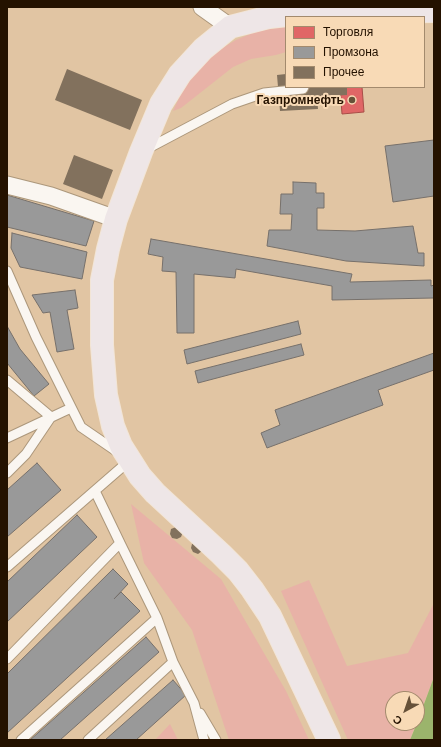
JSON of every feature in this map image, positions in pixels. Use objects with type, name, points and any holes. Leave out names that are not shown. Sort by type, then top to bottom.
[{"type":"main road","points":[[329,740],[270,616],[252,589],[238,571],[221,554],[155,493],[140,476],[121,446],[112,426],[106,395],[102,345],[102,280],[116,218],[161,104],[180,74],[203,49],[230,27],[269,17],[305,13],[340,14],[434,11]]},
{"type":"street","points":[[202,7],[230,27]]},
{"type":"street","points":[[7,185],[51,196],[116,218]]},
{"type":"lane","points":[[141,152],[232,104],[264,93],[304,88]]},
{"type":"lane","points":[[7,271],[36,337],[80,427],[130,461],[7,567]]},
{"type":"lane","points":[[7,380],[51,418]]},
{"type":"lane","points":[[7,438],[71,408]]},
{"type":"lane","points":[[7,473],[26,454],[51,418]]},
{"type":"lane","points":[[95,491],[157,618],[173,662],[194,703],[216,740]]},
{"type":"lane","points":[[7,659],[120,543]]},
{"type":"lane","points":[[21,740],[157,618]]},
{"type":"lane","points":[[88,740],[173,662]]},
{"type":"lane","points":[[194,703],[204,740]]},
{"type":"shaded area","points":[[285,26],[285,52],[251,59],[233,67],[181,108],[173,111],[185,85],[201,64],[219,50],[236,40],[255,32]]},
{"type":"shaded area","points":[[131,504],[221,579],[286,691],[309,740],[229,740],[192,630],[144,563]]},
{"type":"shaded area","points":[[309,580],[347,666],[408,653],[434,603],[434,677],[425,700],[425,691],[385,691],[385,731],[413,731],[410,740],[348,740],[281,591]]},
{"type":"shaded area","points":[[434,677],[434,740],[410,740],[414,731],[425,731],[425,701]]},
{"type":"shaded area","points":[[170,724],[178,740],[155,740]]},
{"type":"building: Торговля","name":"Газпромнефть","points":[[340,88],[362,88],[364,112],[342,114]]},
{"type":"building: Промзона","points":[[434,140],[434,196],[393,202],[385,146]]},
{"type":"building: Промзона","points":[[293,182],[316,183],[316,193],[324,193],[324,208],[317,208],[317,230],[355,231],[413,226],[418,253],[424,253],[424,266],[346,261],[267,246],[269,230],[291,230],[292,214],[280,214],[281,194],[293,194]]},
{"type":"building: Промзона","points":[[7,195],[94,221],[86,246],[7,227]]},
{"type":"building: Промзона","points":[[12,233],[87,252],[82,279],[20,267],[11,248]]},
{"type":"building: Промзона","points":[[151,239],[352,274],[350,282],[431,280],[431,286],[434,285],[434,298],[332,300],[332,286],[236,269],[235,278],[194,274],[194,333],[177,333],[176,272],[162,271],[163,257],[148,254]]},
{"type":"building: Промзона","points":[[75,290],[78,308],[67,310],[74,349],[57,352],[50,312],[43,313],[32,295]]},
{"type":"building: Промзона","points":[[298,321],[301,334],[187,364],[184,350]]},
{"type":"building: Промзона","points":[[7,326],[20,349],[49,384],[34,396],[7,363]]},
{"type":"building: Промзона","points":[[301,344],[304,355],[198,383],[195,371]]},
{"type":"building: Промзона","points":[[434,353],[434,370],[378,390],[383,405],[267,448],[261,433],[280,425],[275,410]]},
{"type":"building: Промзона","points":[[37,463],[61,490],[7,537],[7,490]]},
{"type":"building: Промзона","points":[[77,515],[97,537],[7,622],[7,582]]},
{"type":"building: Промзона","points":[[113,569],[128,584],[114,599],[121,592],[140,611],[7,733],[7,674]]},
{"type":"building: Промзона","points":[[146,637],[159,652],[60,740],[30,740]]},
{"type":"building: Промзона","points":[[173,680],[186,695],[136,740],[105,740]]},
{"type":"building: Прочее","points":[[67,69],[142,100],[130,130],[55,100]]},
{"type":"building: Прочее","points":[[285,74],[285,88],[347,88],[347,95],[317,97],[318,109],[280,111],[277,75]]},
{"type":"building: Прочее","points":[[74,155],[113,170],[102,199],[63,184]]},
{"type":"building: Прочее","points":[[176,527],[183,532],[181,537],[177,539],[172,538],[170,534],[171,529]]},
{"type":"building: Прочее","points":[[196,541],[203,547],[202,551],[198,554],[193,552],[191,548],[192,544]]},
{"type":"place","name":"Газпромнефть","points":[[352,100]]}]
